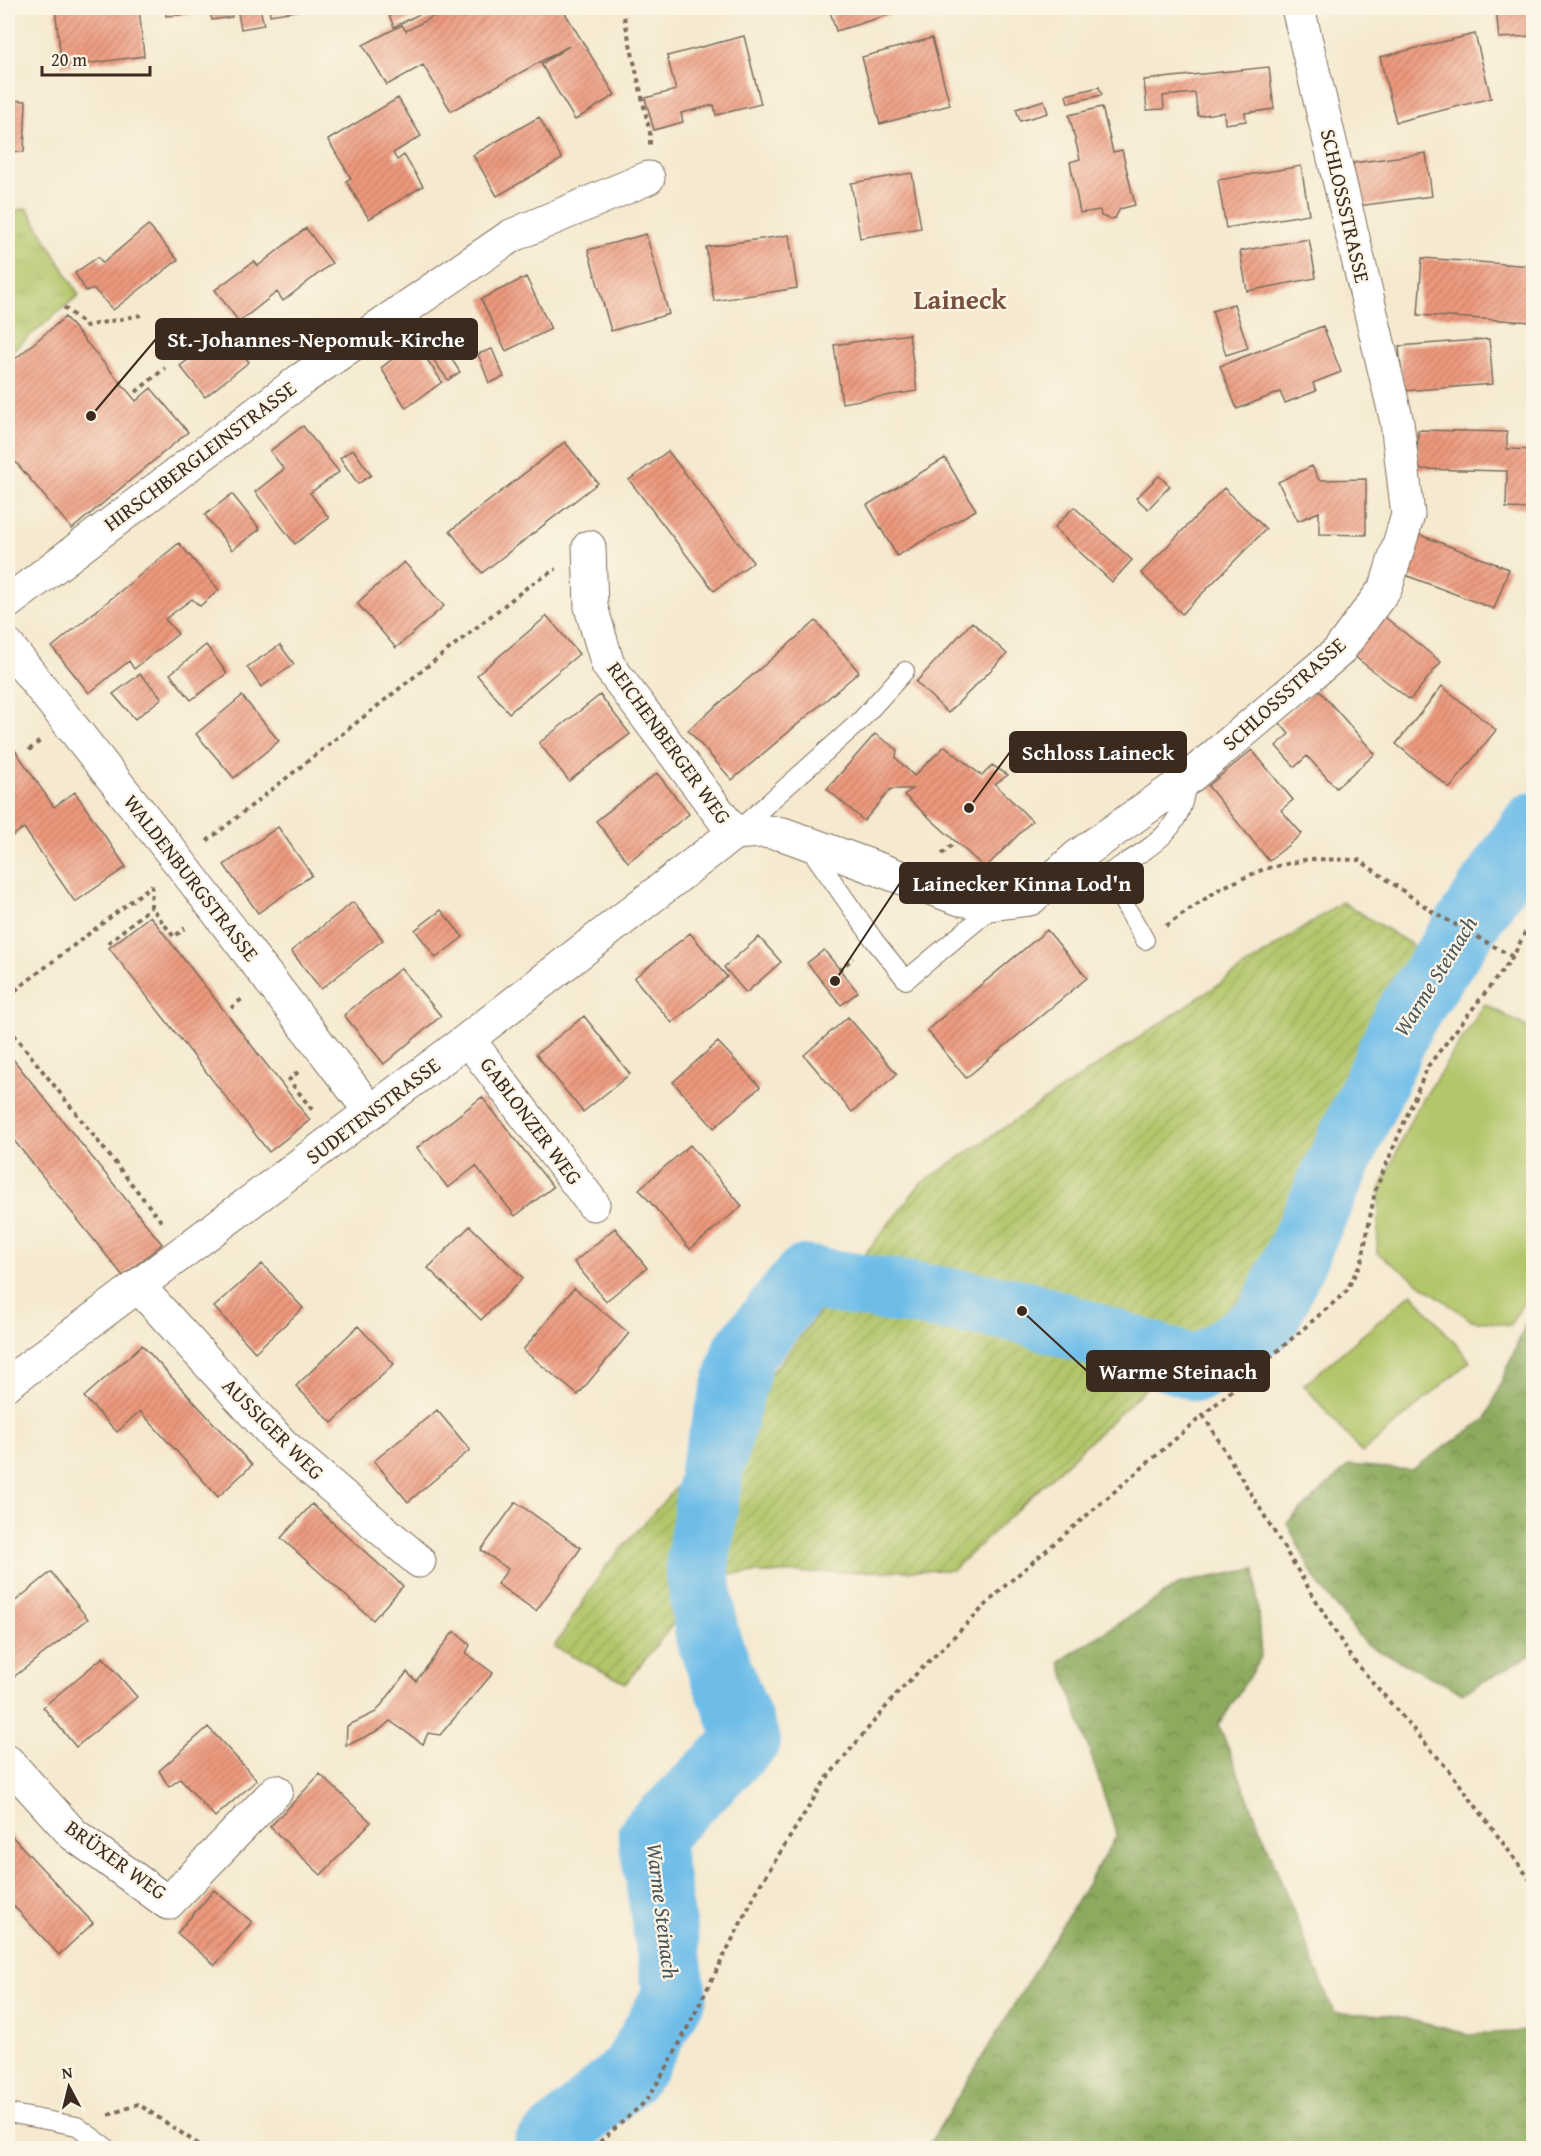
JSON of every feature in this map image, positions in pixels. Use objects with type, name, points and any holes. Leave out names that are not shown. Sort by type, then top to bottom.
[{"type":"street","name":"SCHLOSSSTRASSE","points":[[734,833],[761,831],[806,842],[960,899],[998,903],[1030,899],[1078,856],[1186,780],[1338,652],[1386,587],[1408,515],[1397,422],[1298,8]]},
{"type":"street","name":"HIRSCHBERGLEINSTRASSE","points":[[8,602],[302,379],[511,236],[648,178]]},
{"type":"street","name":"REICHENBERGER WEG","points":[[589,547],[591,607],[608,665],[734,833]]},
{"type":"street","name":"WALDENBURGSTRASSE","points":[[8,646],[180,863],[372,1112]]},
{"type":"street","name":"SUDETENSTRASSE","points":[[8,1383],[468,1040],[734,833]]},
{"type":"street","name":"GABLONZER WEG","points":[[468,1040],[593,1203]]},
{"type":"street","name":"AUSSIGER WEG","points":[[138,1286],[283,1445],[419,1561]]},
{"type":"street","name":"BRÜXER WEG","points":[[8,1762],[73,1834],[168,1903],[276,1791]]},
{"type":"lane","points":[[734,833],[860,721],[905,671]]},
{"type":"lane","points":[[1145,940],[1107,874],[1167,834],[1185,802],[1186,780]]},
{"type":"lane","points":[[806,842],[874,940],[906,980],[998,903]]},
{"type":"lane","points":[[8,2113],[77,2126],[107,2148]]},
{"type":"path","points":[[622,8],[650,133],[648,178]]},
{"type":"path","points":[[64,306],[86,326],[141,315]]},
{"type":"path","points":[[136,392],[165,368]]},
{"type":"path","points":[[8,996],[180,863],[530,585],[589,547]]},
{"type":"path","points":[[1145,940],[1221,888],[1264,869],[1309,859],[1359,860],[1433,912],[1486,944],[1513,957]]},
{"type":"path","points":[[108,943],[152,908]]},
{"type":"path","points":[[594,2148],[646,2101],[669,2064],[760,1885],[833,1770],[900,1690],[1006,1585],[1346,1292],[1362,1260],[1375,1191],[1428,1066],[1513,957],[1533,914]]},
{"type":"path","points":[[8,1027],[185,1251]]},
{"type":"path","points":[[1203,1415],[1350,1656],[1452,1774],[1533,1885]]},
{"type":"path","points":[[77,2126],[138,2104],[204,2148]]},
{"type":"green space","points":[[27,208],[79,295],[8,354],[8,213]]},
{"type":"green space","points":[[1342,902],[1414,946],[1248,1292],[953,1570],[713,1574],[626,1683],[554,1647],[606,1566],[722,1436],[920,1184]]},
{"type":"green space","points":[[1485,1004],[1533,1031],[1533,1287],[1510,1325],[1471,1320],[1377,1253],[1380,1190],[1414,1113]]},
{"type":"green space","points":[[1412,1293],[1470,1361],[1362,1453],[1304,1385]]},
{"type":"green space","points":[[1533,1306],[1533,1654],[1463,1693],[1365,1644],[1315,1579],[1287,1523],[1349,1465],[1411,1470],[1486,1419]]},
{"type":"green space","points":[[1255,1569],[1261,1657],[1219,1725],[1334,2013],[1389,2015],[1468,2034],[1533,2031],[1533,2148],[927,2148],[1117,1835],[1060,1661],[1181,1583]]},
{"type":"building","points":[[55,8],[139,8],[144,56],[62,67]]},
{"type":"building","points":[[166,8],[231,8],[232,17],[212,20],[210,13],[166,16]]},
{"type":"building","points":[[237,8],[260,8],[264,25],[241,29]]},
{"type":"building","points":[[269,8],[308,8],[308,9],[270,15]]},
{"type":"building","points":[[361,8],[377,8],[362,12]]},
{"type":"building","points":[[391,8],[431,8],[394,27],[387,10]]},
{"type":"building","points":[[449,8],[562,8],[615,95],[575,120],[541,64],[569,46],[451,111],[423,65],[387,85],[363,45],[402,25],[406,31]]},
{"type":"building","points":[[829,8],[911,8],[836,31]]},
{"type":"building","points":[[1496,8],[1534,8],[1534,36],[1499,38]]},
{"type":"building","points":[[1475,34],[1491,98],[1396,122],[1380,57]]},
{"type":"building","points":[[744,36],[761,104],[716,115],[714,105],[681,113],[683,122],[654,130],[645,98],[676,90],[667,56]]},
{"type":"building","points":[[932,38],[950,105],[880,124],[862,57]]},
{"type":"building","points":[[1269,67],[1274,109],[1245,113],[1246,121],[1225,124],[1224,112],[1198,116],[1195,93],[1163,96],[1164,109],[1147,110],[1144,80]]},
{"type":"building","points":[[1099,87],[1102,95],[1068,103],[1066,95]]},
{"type":"building","points":[[398,98],[421,136],[393,153],[397,160],[404,155],[423,186],[369,219],[346,181],[351,178],[328,140]]},
{"type":"building","points":[[8,100],[26,101],[24,152],[8,151]]},
{"type":"building","points":[[1044,100],[1048,113],[1020,121],[1016,109]]},
{"type":"building","points":[[1102,107],[1113,152],[1122,150],[1135,205],[1120,209],[1115,218],[1111,219],[1101,216],[1100,210],[1080,213],[1070,162],[1080,159],[1069,115]]},
{"type":"building","points":[[539,117],[562,159],[497,196],[473,155]]},
{"type":"building","points":[[1426,153],[1432,196],[1358,206],[1353,163]]},
{"type":"building","points":[[1301,166],[1309,214],[1226,228],[1218,180]]},
{"type":"building","points":[[912,173],[921,228],[860,238],[851,183]]},
{"type":"building","points":[[148,225],[178,260],[113,310],[94,289],[86,291],[75,273],[98,257],[103,263]]},
{"type":"building","points":[[306,228],[332,263],[283,301],[277,292],[239,322],[215,290],[254,261],[258,266]]},
{"type":"building","points":[[646,234],[669,314],[611,331],[588,250]]},
{"type":"building","points":[[789,235],[797,288],[714,301],[706,247]]},
{"type":"building","points":[[1309,239],[1316,278],[1247,291],[1240,251]]},
{"type":"building","points":[[1422,258],[1534,266],[1534,322],[1418,315]]},
{"type":"building","points":[[526,277],[551,329],[506,351],[481,299]]},
{"type":"building","points":[[1234,304],[1248,348],[1226,355],[1212,311]]},
{"type":"building","points":[[65,317],[136,401],[151,388],[188,432],[72,529],[8,453],[8,365]]},
{"type":"building","points":[[1323,326],[1341,372],[1313,383],[1316,391],[1285,403],[1280,392],[1237,409],[1220,366]]},
{"type":"building","points":[[225,332],[249,362],[205,397],[180,366]]},
{"type":"building","points":[[909,334],[917,391],[842,403],[834,345]]},
{"type":"building","points":[[1489,339],[1493,384],[1403,391],[1399,346]]},
{"type":"building","points":[[415,341],[442,382],[406,408],[381,368]]},
{"type":"building","points":[[443,346],[460,372],[448,380],[430,355]]},
{"type":"building","points":[[492,349],[504,377],[489,383],[478,354]]},
{"type":"building","points":[[303,426],[339,472],[310,493],[329,518],[295,544],[255,492],[284,469],[270,451]]},
{"type":"building","points":[[1418,430],[1507,432],[1507,449],[1534,450],[1534,509],[1506,508],[1507,471],[1417,469]]},
{"type":"building","points":[[565,442],[598,483],[482,573],[450,531]]},
{"type":"building","points":[[353,449],[371,475],[358,484],[340,458]]},
{"type":"building","points":[[668,451],[753,562],[714,591],[629,480]]},
{"type":"building","points":[[945,458],[976,510],[897,556],[867,505]]},
{"type":"building","points":[[1312,466],[1319,480],[1366,479],[1366,535],[1319,534],[1319,512],[1298,521],[1278,482]]},
{"type":"building","points":[[1159,476],[1170,486],[1148,509],[1136,498]]},
{"type":"building","points":[[1224,488],[1266,529],[1182,614],[1141,573]]},
{"type":"building","points":[[232,494],[260,529],[232,550],[205,515]]},
{"type":"building","points":[[1074,507],[1132,560],[1112,582],[1054,528]]},
{"type":"building","points":[[1415,533],[1509,569],[1494,609],[1400,573]]},
{"type":"building","points":[[179,543],[219,590],[200,606],[192,599],[165,619],[178,634],[134,669],[129,661],[89,693],[52,647]]},
{"type":"building","points":[[404,562],[444,606],[396,648],[357,603]]},
{"type":"building","points":[[1380,613],[1441,662],[1410,700],[1349,652]]},
{"type":"building","points":[[547,616],[579,654],[509,713],[477,675]]},
{"type":"building","points":[[816,621],[859,672],[732,780],[688,730]]},
{"type":"building","points":[[972,622],[1007,654],[948,713],[916,682]]},
{"type":"building","points":[[206,645],[227,673],[191,700],[170,674]]},
{"type":"building","points":[[280,645],[294,664],[261,687],[247,667]]},
{"type":"building","points":[[140,674],[162,698],[135,719],[113,694]]},
{"type":"building","points":[[1442,686],[1496,730],[1450,788],[1396,744]]},
{"type":"building","points":[[1317,688],[1375,754],[1336,788],[1307,756],[1295,767],[1276,746],[1289,734],[1279,722]]},
{"type":"building","points":[[600,695],[630,734],[569,781],[539,743]]},
{"type":"building","points":[[242,696],[279,741],[234,778],[196,734]]},
{"type":"building","points":[[875,734],[897,749],[896,758],[914,776],[945,746],[982,776],[992,765],[1008,775],[995,784],[1032,821],[985,868],[904,795],[912,789],[891,789],[864,821],[827,789]]},
{"type":"building","points":[[8,740],[54,807],[75,792],[126,867],[75,902],[24,828],[8,839]]},
{"type":"building","points":[[1252,750],[1293,800],[1281,810],[1302,834],[1269,861],[1208,786]]},
{"type":"building","points":[[657,773],[689,814],[628,862],[596,821]]},
{"type":"building","points":[[278,827],[312,875],[258,913],[224,865]]},
{"type":"building","points":[[353,902],[383,940],[321,989],[291,951]]},
{"type":"building","points":[[441,910],[463,937],[436,958],[415,930]]},
{"type":"building","points":[[150,916],[310,1120],[269,1152],[109,948]]},
{"type":"building","points":[[1047,930],[1087,978],[966,1078],[927,1030]]},
{"type":"building","points":[[690,933],[727,977],[672,1023],[634,978]]},
{"type":"building","points":[[759,937],[781,962],[746,993],[724,967]]},
{"type":"building","points":[[824,950],[858,992],[841,1005],[807,963]]},
{"type":"building","points":[[401,968],[441,1016],[384,1064],[344,1015]]},
{"type":"building","points":[[584,1016],[630,1074],[583,1112],[536,1054]]},
{"type":"building","points":[[848,1017],[897,1074],[852,1112],[804,1055]]},
{"type":"building","points":[[718,1042],[760,1087],[714,1128],[673,1082]]},
{"type":"building","points":[[8,1053],[162,1244],[123,1276],[8,1133]]},
{"type":"building","points":[[482,1097],[553,1187],[515,1216],[476,1166],[448,1188],[417,1148]]},
{"type":"building","points":[[690,1145],[742,1206],[690,1249],[639,1189]]},
{"type":"building","points":[[470,1226],[523,1278],[481,1320],[428,1268]]},
{"type":"building","points":[[615,1228],[647,1268],[606,1301],[574,1262]]},
{"type":"building","points":[[262,1264],[303,1308],[255,1352],[214,1307]]},
{"type":"building","points":[[574,1288],[629,1333],[578,1395],[523,1350]]},
{"type":"building","points":[[358,1326],[394,1364],[332,1423],[296,1386]]},
{"type":"building","points":[[142,1345],[252,1465],[218,1497],[140,1411],[117,1432],[84,1397]]},
{"type":"building","points":[[437,1410],[470,1450],[408,1502],[374,1461]]},
{"type":"building","points":[[516,1502],[581,1548],[536,1611],[497,1584],[508,1569],[481,1550]]},
{"type":"building","points":[[312,1504],[403,1586],[373,1620],[281,1538]]},
{"type":"building","points":[[51,1572],[88,1619],[11,1679],[8,1675],[8,1607]]},
{"type":"building","points":[[454,1631],[470,1645],[466,1653],[493,1673],[440,1735],[428,1733],[423,1744],[390,1721],[381,1729],[346,1746],[347,1726],[376,1712],[407,1672],[416,1681]]},
{"type":"building","points":[[103,1657],[137,1697],[76,1747],[43,1707]]},
{"type":"building","points":[[208,1727],[257,1780],[215,1817],[180,1779],[169,1787],[159,1771]]},
{"type":"building","points":[[320,1774],[371,1822],[321,1875],[270,1827]]},
{"type":"building","points":[[8,1832],[93,1923],[59,1955],[8,1900]]},
{"type":"building","points":[[214,1890],[252,1922],[215,1965],[177,1933]]},
{"type":"waterway","name":"Warme Steinach","points":[[545,2148],[632,2071],[675,1995],[650,1836],[748,1740],[707,1636],[697,1568],[711,1472],[743,1354],[805,1277],[1022,1311],[1198,1369],[1267,1320],[1405,1017],[1534,824]]},
{"type":"place","name":"St.-Johannes-Nepomuk-Kirche","points":[[91,416]]},
{"type":"place","name":"Schloss Laineck","points":[[969,808]]},
{"type":"place","name":"Lainecker Kinna Lod'n","points":[[835,981]]},
{"type":"place","name":"Warme Steinach","points":[[1022,1311]]},
{"type":"district","name":"Laineck","points":[[960,300]]}]
